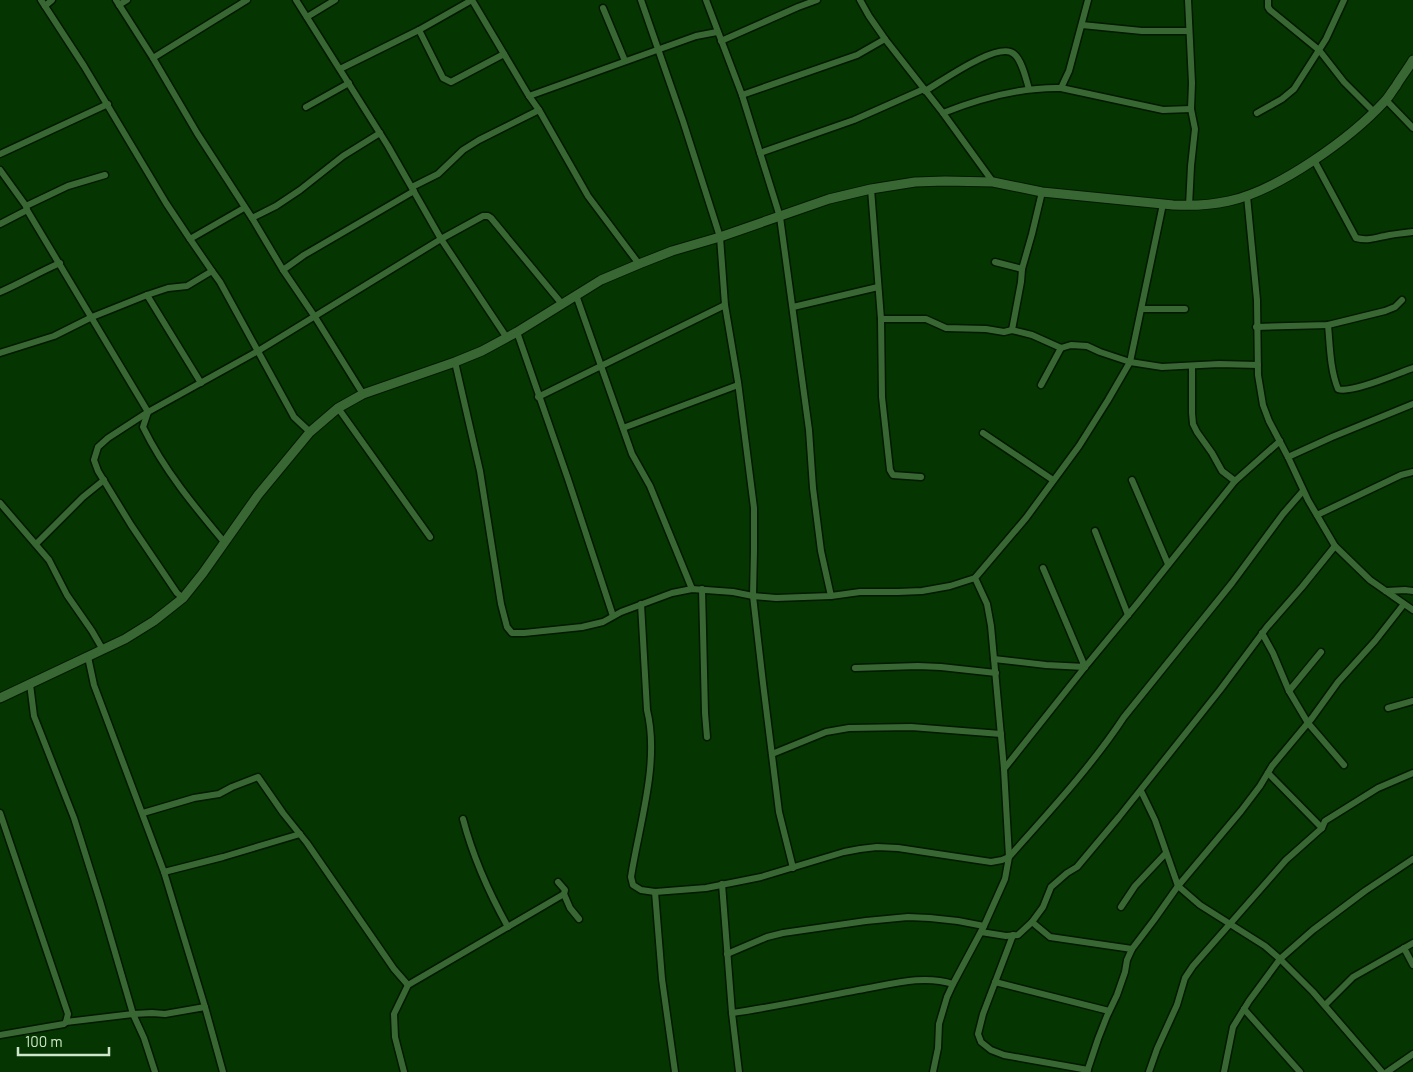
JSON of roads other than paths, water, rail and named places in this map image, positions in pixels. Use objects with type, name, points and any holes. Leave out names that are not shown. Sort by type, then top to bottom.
[{"type":"street","points":[[52,0],[43,3],[108,104],[166,203],[220,282],[294,417],[310,432]]},
{"type":"street","points":[[127,0],[118,2],[154,58],[197,133],[363,394]]},
{"type":"street","points":[[154,58],[248,0]]},
{"type":"street","points":[[296,0],[380,133],[441,240],[507,338]]},
{"type":"street","points":[[307,17],[335,0]]},
{"type":"street","points":[[340,69],[419,30],[472,0],[539,110],[588,196],[639,264]]},
{"type":"street","points":[[640,0],[683,121],[720,237],[725,305],[738,385],[754,508],[753,596],[779,812],[793,868]]},
{"type":"street","points":[[706,0],[742,96],[780,217],[809,430],[813,488],[821,551],[831,596]]},
{"type":"street","points":[[721,41],[817,0]]},
{"type":"street","points":[[860,0],[885,39],[943,113],[993,182]]},
{"type":"street","points":[[1061,88],[1069,71],[1088,0]]},
{"type":"street","points":[[1188,0],[1192,83],[1191,109],[1195,129],[1191,166],[1190,206]]},
{"type":"street","points":[[1268,0],[1270,10],[1319,50],[1344,82],[1374,112]]},
{"type":"street","points":[[1257,114],[1282,99],[1294,89],[1326,39],[1344,0]]},
{"type":"street","points":[[604,8],[625,61]]},
{"type":"street","points":[[1082,25],[1142,31],[1189,31]]},
{"type":"street","points":[[419,30],[443,78],[447,81],[451,82],[504,54]]},
{"type":"street","points":[[529,96],[696,36],[717,32]]},
{"type":"street","points":[[742,96],[858,55],[885,39]]},
{"type":"street","points":[[760,153],[854,120],[925,90],[980,58],[1002,50],[1010,51],[1016,55],[1029,89]]},
{"type":"street","points":[[0,698],[125,639],[154,621],[183,598],[258,496],[310,432],[338,408],[363,394],[455,362],[507,338],[601,280],[672,251],[720,237],[829,200],[871,189],[915,182],[993,182],[1042,192],[1190,206],[1230,201],[1247,196],[1276,182],[1314,160],[1352,132],[1386,100],[1413,60]]},
{"type":"street","points":[[306,107],[349,83]]},
{"type":"street","points":[[943,113],[989,98],[1029,89],[1061,88],[1163,110],[1191,109]]},
{"type":"street","points":[[1386,100],[1413,128]]},
{"type":"street","points":[[0,154],[108,104]]},
{"type":"street","points":[[283,270],[304,255],[438,174],[463,150],[479,140],[539,110]]},
{"type":"street","points":[[252,218],[276,206],[300,190],[343,156],[380,133]]},
{"type":"street","points":[[1314,160],[1356,238],[1373,239],[1413,232]]},
{"type":"street","points":[[0,170],[27,208],[148,412]]},
{"type":"street","points":[[0,224],[68,186],[105,175]]},
{"type":"street","points":[[871,189],[881,319],[882,397],[890,470],[893,474],[921,477]]},
{"type":"street","points":[[1012,330],[1022,282],[1022,269],[1042,192]]},
{"type":"street","points":[[1247,196],[1257,300],[1258,375],[1263,405],[1269,421],[1303,491],[1335,546],[1370,580],[1413,610]]},
{"type":"street","points":[[455,362],[480,471],[501,604],[508,629],[512,633],[582,627],[603,622],[641,604],[672,593],[692,589],[776,598],[831,596],[860,592],[922,591],[950,586],[975,578],[1026,518],[1079,446],[1130,362],[1163,204]]},
{"type":"street","points":[[190,238],[244,208]]},
{"type":"street","points":[[183,598],[177,593],[131,525],[94,460],[98,447],[108,438],[148,412],[258,351],[483,216],[491,218],[562,304]]},
{"type":"street","points":[[995,262],[1022,269]]},
{"type":"street","points":[[0,292],[60,263]]},
{"type":"street","points":[[0,354],[54,336],[92,317],[147,294],[168,288],[187,286],[212,271]]},
{"type":"street","points":[[793,307],[878,287]]},
{"type":"street","points":[[147,294],[201,383]]},
{"type":"street","points":[[576,295],[632,454],[650,486],[692,589]]},
{"type":"street","points":[[1256,327],[1328,325],[1386,311],[1395,307],[1402,300]]},
{"type":"street","points":[[538,397],[725,305]]},
{"type":"street","points":[[1142,309],[1185,310]]},
{"type":"street","points":[[881,319],[926,319],[946,328],[986,329],[1004,332],[1012,330],[1032,335],[1061,348],[1071,345],[1087,346],[1130,362],[1162,366],[1258,365]]},
{"type":"street","points":[[1328,325],[1332,361],[1338,389],[1343,391],[1357,388],[1413,368]]},
{"type":"street","points":[[517,332],[613,616]]},
{"type":"street","points":[[1041,385],[1061,348]]},
{"type":"street","points":[[1192,366],[1193,424],[1222,471],[1235,481]]},
{"type":"street","points":[[622,428],[738,385]]},
{"type":"street","points":[[1288,457],[1413,404]]},
{"type":"street","points":[[338,408],[430,537]]},
{"type":"street","points":[[148,412],[142,427],[151,443],[186,496],[224,543]]},
{"type":"street","points":[[983,433],[1053,480]]},
{"type":"street","points":[[1004,769],[1235,481],[1280,441]]},
{"type":"street","points":[[1317,515],[1401,475],[1413,472]]},
{"type":"street","points":[[36,544],[83,497],[104,480]]},
{"type":"street","points":[[1132,480],[1168,564]]},
{"type":"street","points":[[641,604],[647,710],[652,738],[648,778],[631,877],[633,885],[641,890],[655,892],[706,888],[760,877],[844,852],[877,847],[898,848],[991,862],[1009,857],[1072,786],[1110,739],[1124,717],[1232,583],[1282,514],[1303,491]]},
{"type":"street","points":[[0,503],[49,560],[67,595],[103,650]]},
{"type":"street","points":[[1095,532],[1128,615]]},
{"type":"street","points":[[727,954],[767,937],[783,933],[866,920],[908,917],[958,921],[1006,936],[1018,934],[1040,912],[1051,888],[1067,873],[1077,867],[1141,791],[1262,633],[1335,546]]},
{"type":"street","points":[[1044,568],[1085,667]]},
{"type":"street","points":[[933,1072],[940,1024],[947,997],[983,929],[1005,879],[1009,857],[1004,769],[988,604],[975,578]]},
{"type":"street","points":[[702,589],[704,712],[707,737]]},
{"type":"street","points":[[1386,591],[1413,591]]},
{"type":"street","points":[[1013,935],[983,1014],[978,1034],[981,1042],[991,1050],[1004,1055],[1088,1071],[1132,949],[1178,886],[1222,836],[1272,766],[1308,723],[1338,682],[1404,604]]},
{"type":"street","points":[[1262,633],[1273,653],[1289,692],[1308,723],[1344,765]]},
{"type":"street","points":[[1289,692],[1321,652]]},
{"type":"street","points":[[88,656],[94,685],[164,872],[224,1072]]},
{"type":"street","points":[[994,659],[1085,667]]},
{"type":"street","points":[[855,668],[918,666],[996,673]]},
{"type":"street","points":[[30,684],[34,716],[74,818],[133,1014],[144,1038],[155,1072]]},
{"type":"street","points":[[1388,708],[1413,701]]},
{"type":"street","points":[[772,754],[826,732],[849,728],[911,728],[1001,734]]},
{"type":"street","points":[[1268,773],[1322,828]]},
{"type":"street","points":[[1149,1072],[1177,1005],[1184,978],[1208,948],[1286,860],[1322,828],[1325,821],[1378,788],[1413,773]]},
{"type":"street","points":[[142,814],[194,798],[219,794],[258,777],[394,969],[408,985]]},
{"type":"street","points":[[1141,791],[1155,820],[1178,886],[1200,904],[1265,946],[1280,959],[1325,1005],[1382,1072]]},
{"type":"street","points":[[0,813],[66,1005],[68,1014],[66,1022]]},
{"type":"street","points":[[463,819],[469,844],[495,903],[508,927]]},
{"type":"street","points":[[164,872],[300,834]]},
{"type":"street","points":[[1121,907],[1135,886],[1166,854]]},
{"type":"street","points":[[1224,1072],[1233,1027],[1280,959],[1313,930],[1365,891],[1413,859]]},
{"type":"street","points":[[558,882],[565,890],[564,894],[570,908],[579,919]]},
{"type":"street","points":[[722,884],[732,1013],[739,1072]]},
{"type":"street","points":[[655,892],[662,979],[675,1072]]},
{"type":"street","points":[[404,1072],[395,1037],[394,1014],[408,985],[564,894]]},
{"type":"street","points":[[1032,922],[1050,936],[1132,949]]},
{"type":"street","points":[[1325,1005],[1352,977],[1413,943]]},
{"type":"street","points":[[1404,948],[1413,965]]},
{"type":"street","points":[[732,1013],[770,1008],[802,1000],[920,980],[943,981],[953,984]]},
{"type":"street","points":[[995,982],[1109,1011]]},
{"type":"street","points":[[0,1035],[57,1026],[66,1022],[133,1014],[165,1014],[205,1007]]},
{"type":"street","points":[[1244,1009],[1300,1072]]},
{"type":"street","points":[[1387,1072],[1413,1054]]}]
